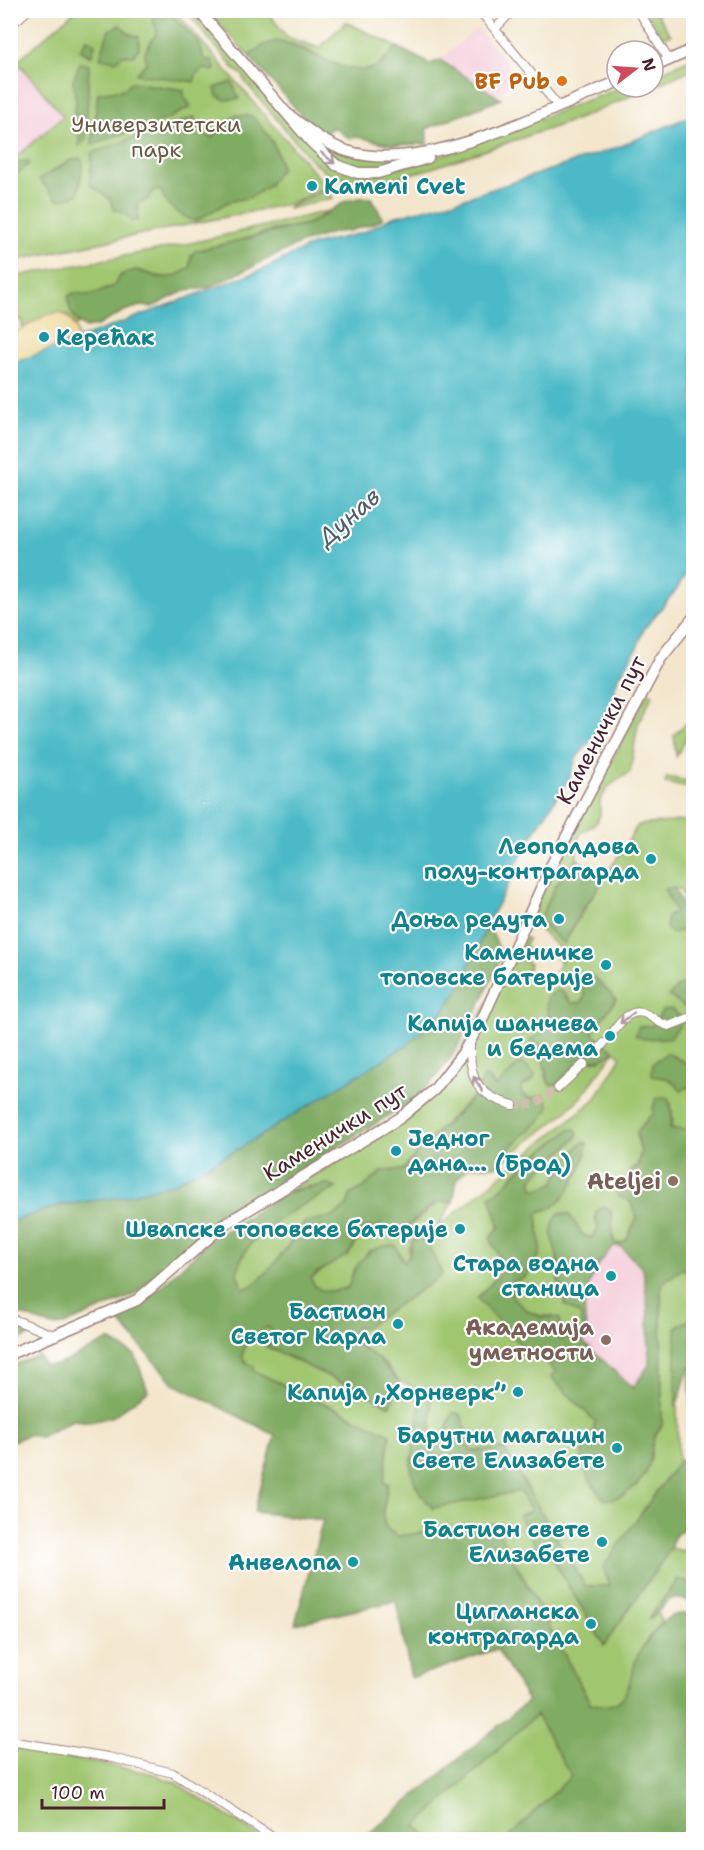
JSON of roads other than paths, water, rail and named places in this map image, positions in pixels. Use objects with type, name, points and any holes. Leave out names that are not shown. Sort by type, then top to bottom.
[{"type":"main road","points":[[198,10],[323,156],[336,165],[358,173],[378,173],[405,167],[605,87]]},
{"type":"main road","points":[[665,62],[693,50]]},
{"type":"main road","points":[[289,115],[327,142],[347,151],[376,157],[409,156],[445,150]]},
{"type":"main road","name":"Каменички пут","points":[[10,1354],[137,1300],[225,1224],[400,1118],[434,1090],[470,1042],[504,974],[552,864],[661,658],[693,617]]},
{"type":"street","points":[[10,26],[28,10]]},
{"type":"street","points":[[479,10],[558,106]]},
{"type":"street","points":[[495,29],[513,10]]},
{"type":"street","points":[[638,10],[669,60]]},
{"type":"street","points":[[595,1054],[624,1017],[634,1012],[645,1013],[669,1026],[693,1016]]},
{"type":"street","points":[[470,1042],[469,1059],[477,1084],[484,1093],[496,1101],[513,1105]]},
{"type":"street","points":[[558,1088],[584,1064]]},
{"type":"street","points":[[10,1318],[56,1336]]},
{"type":"street","points":[[10,1741],[118,1760],[173,1773],[278,1839]]},
{"type":"water","name":"Дунав","points":[[693,115],[693,561],[677,589],[644,629],[637,648],[618,678],[601,728],[576,758],[571,775],[513,870],[509,872],[510,881],[490,918],[486,919],[488,924],[458,990],[442,1012],[407,1045],[242,1147],[174,1183],[122,1197],[59,1205],[11,1222],[11,364],[262,270],[312,245],[362,233],[393,217],[456,201],[616,148]]},
{"type":"tunnel","points":[[513,1105],[535,1104],[558,1088]]},
{"type":"place","name":"BF Pub","points":[[562,81]]},
{"type":"place","name":"Kameni Cvet","points":[[312,186]]},
{"type":"place","name":"Керећак","points":[[44,337]]},
{"type":"place","name":"Леополдова полу-контрагарда","points":[[651,859]]},
{"type":"place","name":"Доња редута","points":[[559,919]]},
{"type":"place","name":"Каменичке топовске батерије","points":[[606,965]]},
{"type":"place","name":"Капија шанчева и бедема","points":[[610,1036]]},
{"type":"place","name":"Једног дана... (Брод)","points":[[396,1151]]},
{"type":"place","name":"Ateljei","points":[[673,1181]]},
{"type":"place","name":"Швапске топовске батерије","points":[[460,1229]]},
{"type":"place","name":"Стара водна станица","points":[[611,1276]]},
{"type":"place","name":"Бастион Светог Карла","points":[[398,1324]]},
{"type":"place","name":"Академија уметности","points":[[606,1340]]},
{"type":"place","name":"Капија „Хорнверк”","points":[[518,1392]]},
{"type":"place","name":"Барутни магацин Свете Елизабете","points":[[617,1448]]},
{"type":"place","name":"Бастион свете Елизабете","points":[[602,1542]]},
{"type":"place","name":"Анвелопа","points":[[353,1562]]},
{"type":"place","name":"Цигланска контрагарда","points":[[591,1624]]},
{"type":"park label","name":"Универзитетски парк","points":[[156,136]]}]
